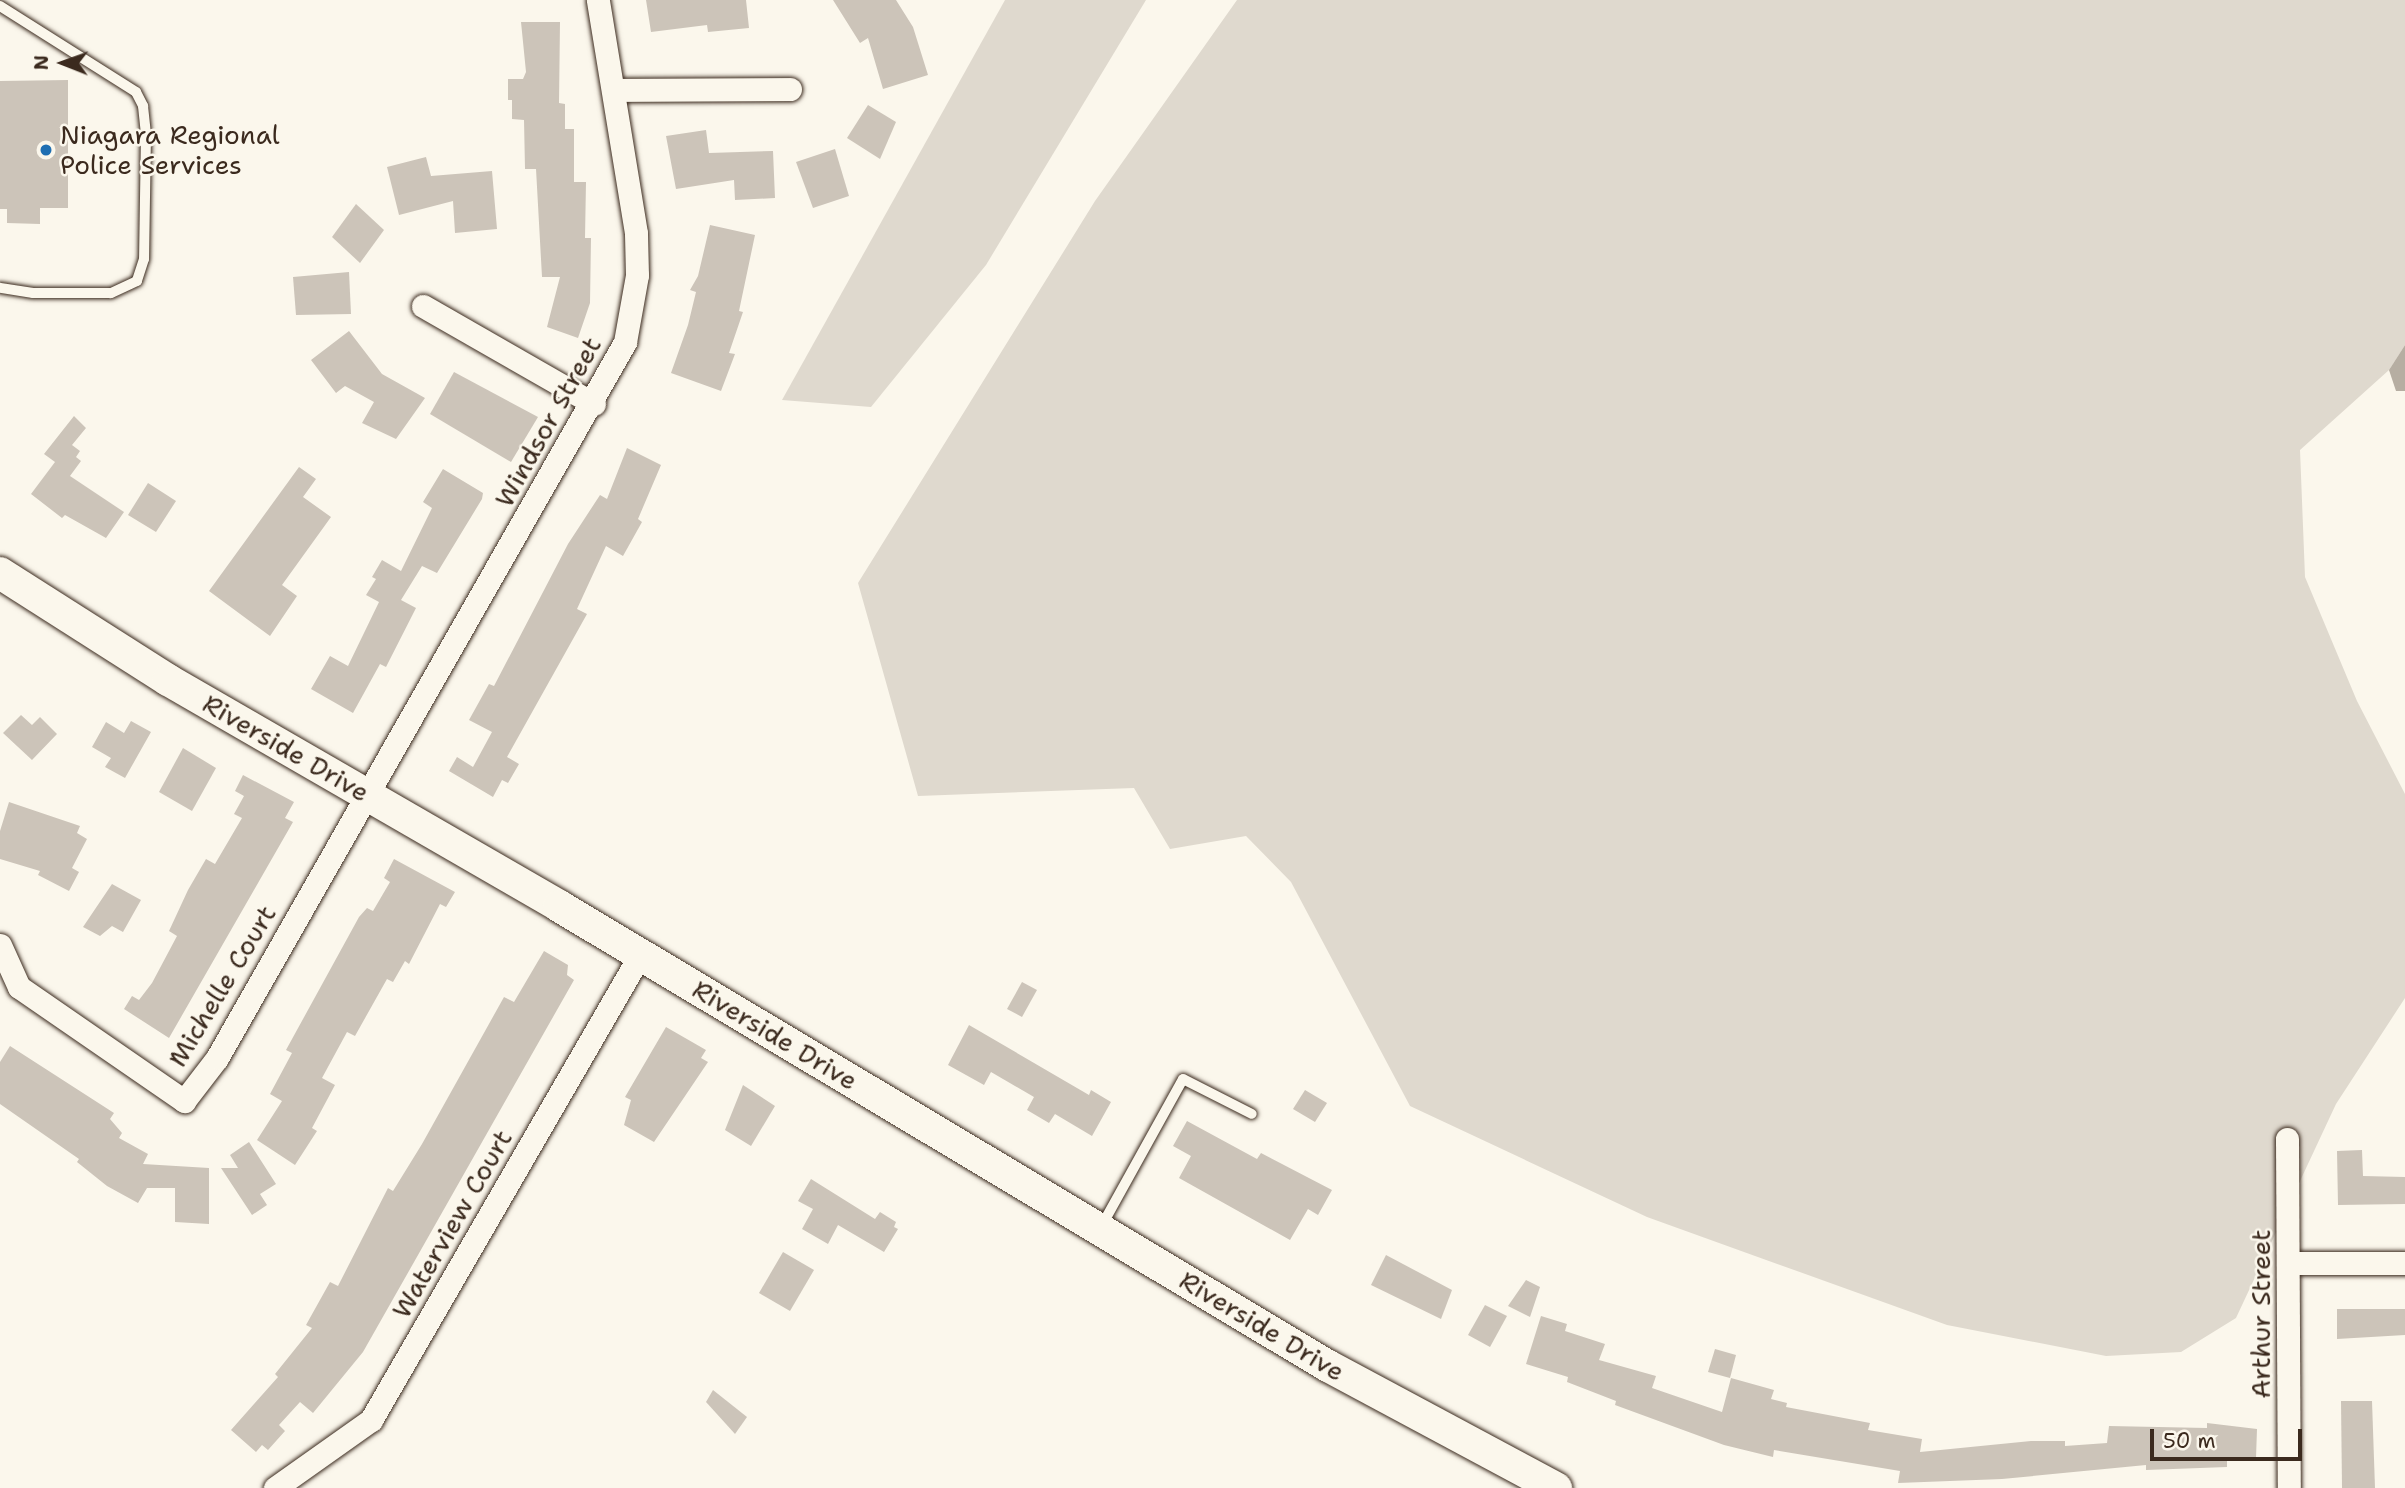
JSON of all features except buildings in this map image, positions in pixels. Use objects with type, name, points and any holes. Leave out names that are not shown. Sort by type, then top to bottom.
[{"type":"main road","name":"Riverside Drive","points":[[0,573],[168,680],[367,793],[1328,1366],[1556,1488]]},
{"type":"street","name":"Windsor Street","points":[[367,793],[594,404],[625,342],[637,275],[636,233],[598,0]]},
{"type":"street","points":[[614,90],[790,89]]},
{"type":"street","points":[[422,306],[594,404]]},
{"type":"street","name":"Michelle Court","points":[[0,944],[19,987],[184,1101],[217,1058],[367,793]]},
{"type":"street","name":"Waterview Court","points":[[275,1488],[371,1420],[640,955]]},
{"type":"street","name":"Arthur Street","points":[[2287,1139],[2289,1488]]},
{"type":"street","points":[[2289,1263],[2405,1263]]},
{"type":"lane","points":[[0,6],[136,92],[143,106],[146,134],[145,259],[137,281],[111,293],[33,293],[0,288]]},
{"type":"lane","points":[[1100,1230],[1183,1079],[1252,1114]]},
{"type":"shaded area","points":[[1005,0],[1146,0],[986,265],[871,407],[782,400]]},
{"type":"shaded area","points":[[1237,0],[2405,0],[2405,345],[2389,370],[2300,450],[2305,577],[2357,701],[2405,794],[2405,998],[2336,1104],[2236,1318],[2181,1352],[2106,1356],[1947,1325],[1647,1217],[1410,1106],[1291,882],[1246,836],[1170,849],[1134,788],[918,796],[858,583],[1095,201]]},
{"type":"shaded area","points":[[2405,345],[2405,391],[2396,391],[2389,370]]},
{"type":"place","name":"Niagara Regional Police Services","points":[[46,150]]}]
